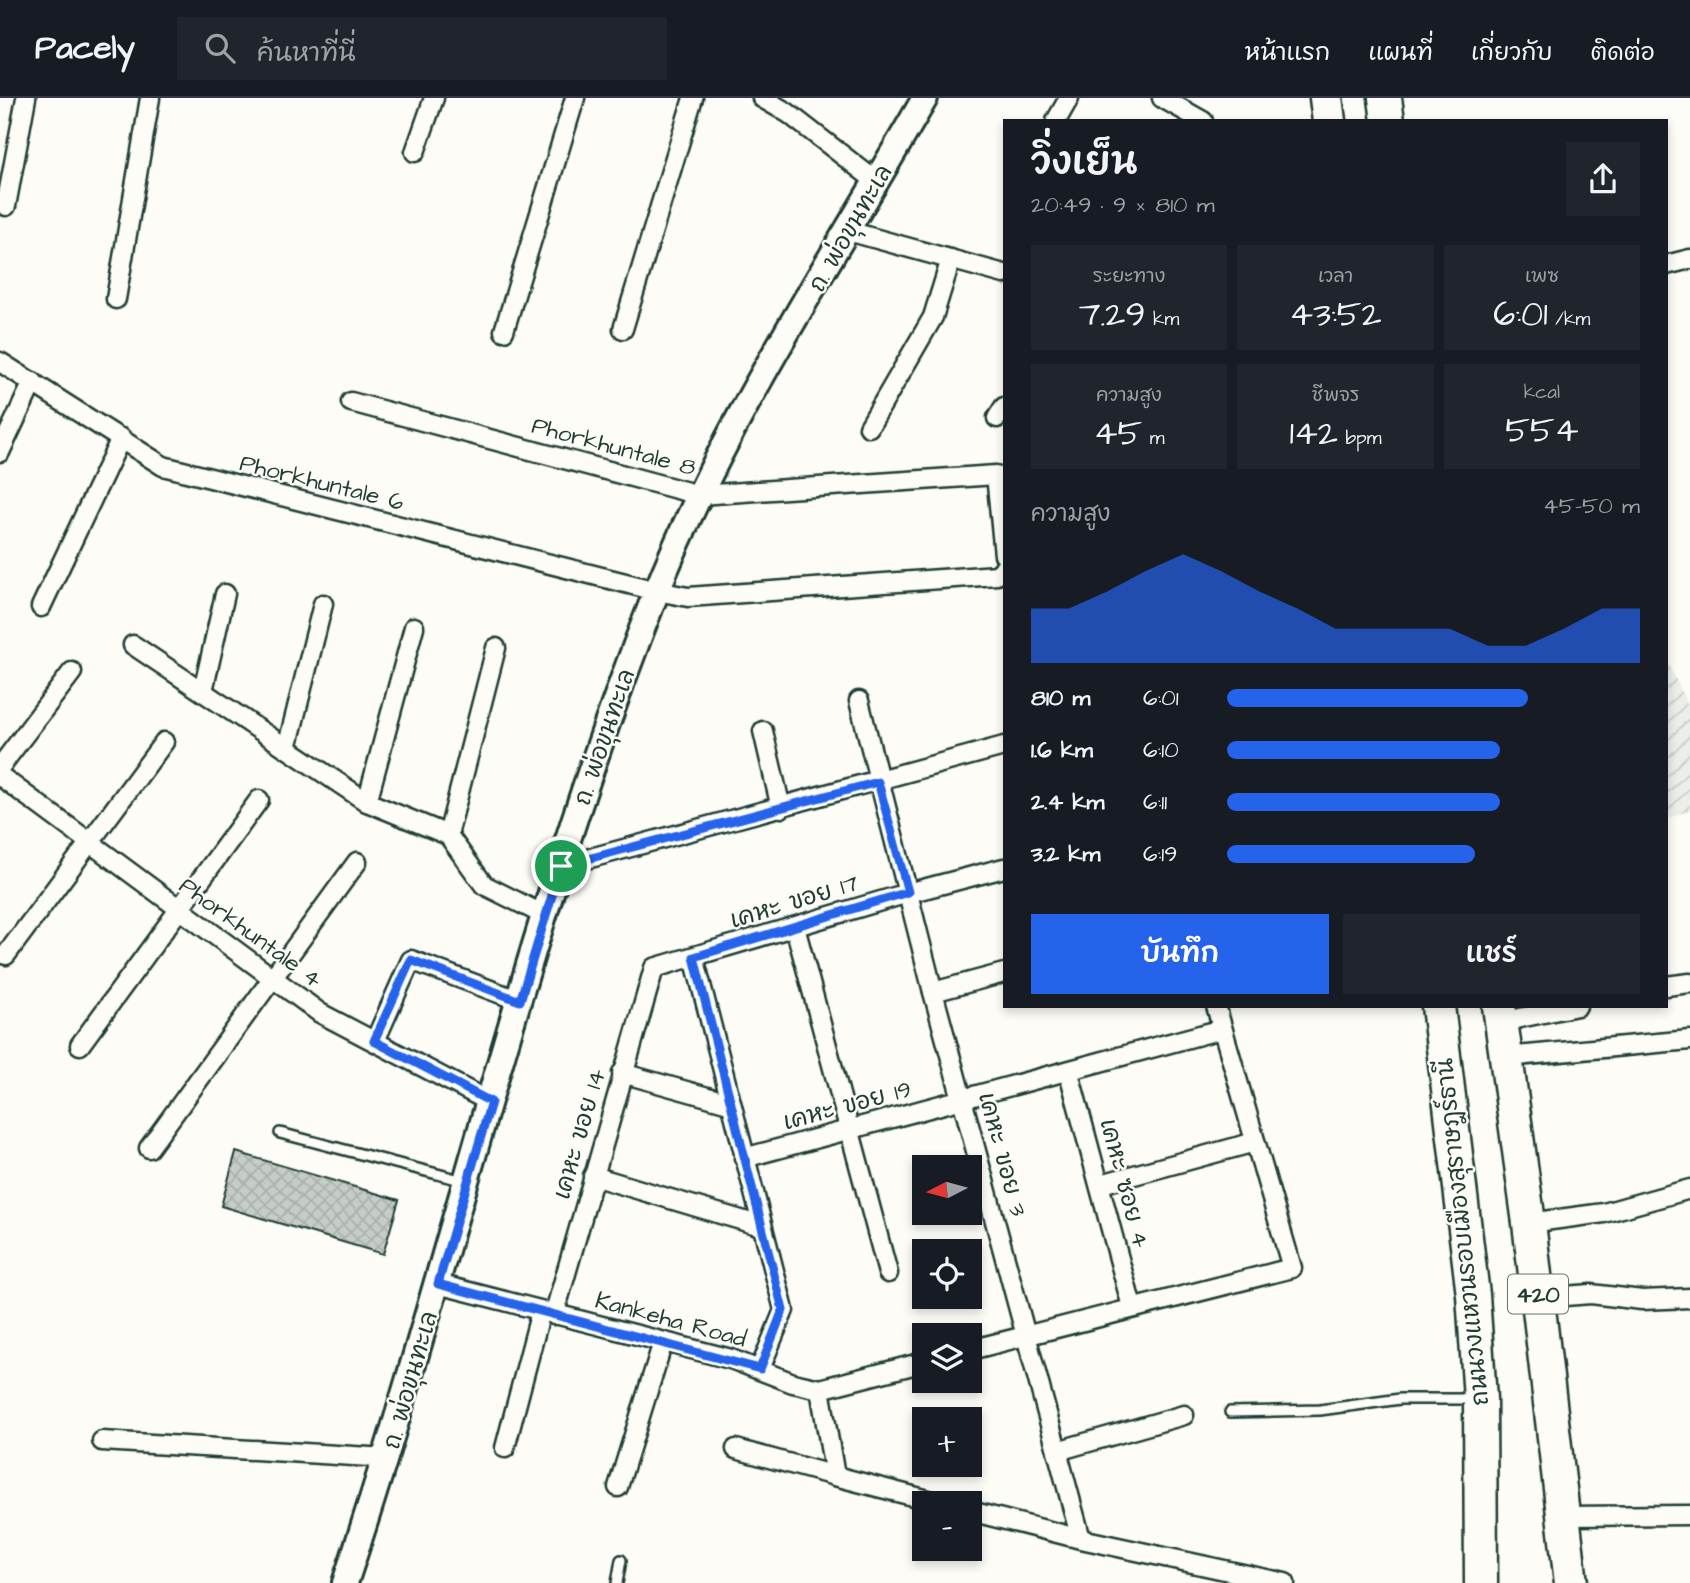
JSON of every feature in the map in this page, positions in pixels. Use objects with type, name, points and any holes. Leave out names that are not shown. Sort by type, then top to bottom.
[{"type":"highway","points":[[1326,98],[1329,119]]},
{"type":"highway","points":[[1385,98],[1388,119]]},
{"type":"highway","name":"ถนนวงแหวนรอบเมืองสุราษฎร์ธานี","points":[[1438,1008],[1473,1295],[1480,1399],[1481,1583]]},
{"type":"highway","name":"420","points":[[1500,1014],[1529,1223],[1571,1583]]},
{"type":"street","points":[[6,206],[26,98]]},
{"type":"street","points":[[117,299],[150,98]]},
{"type":"street","points":[[415,152],[433,98]]},
{"type":"street","points":[[504,331],[575,98]]},
{"type":"street","points":[[623,329],[693,98]]},
{"type":"street","points":[[762,98],[788,113],[877,182]]},
{"type":"street","name":"ถ. พ่อขุนทะเล","points":[[345,1583],[387,1458],[561,866],[607,724],[657,591],[727,438],[925,98]]},
{"type":"street","points":[[1057,119],[1069,98]]},
{"type":"street","points":[[1162,98],[1199,119]]},
{"type":"street","points":[[848,231],[1003,274]]},
{"type":"street","points":[[869,427],[933,317],[951,259]]},
{"type":"street","points":[[1668,264],[1690,259]]},
{"type":"street","name":"Phorkhuntale 6","points":[[0,362],[163,466],[657,591],[688,597],[997,575],[1003,569]]},
{"type":"street","points":[[0,452],[33,382]]},
{"type":"street","name":"Phorkhuntale 8","points":[[351,402],[699,495],[996,475],[1003,545]]},
{"type":"street","points":[[41,607],[121,438]]},
{"type":"street","points":[[203,691],[225,594]]},
{"type":"street","points":[[287,748],[323,604]]},
{"type":"street","points":[[368,802],[414,627]]},
{"type":"street","points":[[133,645],[368,802],[448,835],[484,885],[546,916]]},
{"type":"street","points":[[448,835],[496,648]]},
{"type":"street","points":[[0,768],[72,672]]},
{"type":"street","name":"เคหะ ขอย 3","points":[[859,701],[933,992],[1081,1539]]},
{"type":"street","points":[[763,732],[781,808]]},
{"type":"street","points":[[6,955],[164,742]]},
{"type":"street","points":[[561,866],[1003,746]]},
{"type":"street","name":"Phorkhuntale 4","points":[[0,776],[320,1013],[491,1102]]},
{"type":"street","points":[[80,1045],[259,800]]},
{"type":"street","points":[[149,1148],[357,862]]},
{"type":"street","name":"เคหะ ขอย 17","points":[[654,968],[908,892],[1003,868]]},
{"type":"street","points":[[795,927],[888,1273]]},
{"type":"street","points":[[694,957],[783,1310],[760,1369]]},
{"type":"street","points":[[374,1041],[411,960],[520,1001]]},
{"type":"street","name":"เคหะ ขอย 14","points":[[505,1448],[593,1176],[654,968]]},
{"type":"street","points":[[933,992],[1003,973]]},
{"type":"street","points":[[1668,986],[1690,983]]},
{"type":"street","points":[[982,1347],[1292,1268],[1217,1008]]},
{"type":"street","points":[[1500,1014],[1558,1008]]},
{"type":"street","name":"เคหะ ขอย 19","points":[[744,1158],[1069,1073],[1222,1029]]},
{"type":"street","points":[[1506,1057],[1690,1040]]},
{"type":"street","points":[[622,1073],[729,1103]]},
{"type":"street","name":"เคหะ ซอย 4","points":[[1069,1073],[1132,1307]]},
{"type":"street","points":[[1101,1184],[1255,1143]]},
{"type":"street","points":[[593,1176],[761,1226]]},
{"type":"street","points":[[1529,1223],[1604,1213],[1690,1189]]},
{"type":"street","name":"Kankeha Road","points":[[438,1284],[663,1342],[820,1389]]},
{"type":"street","points":[[1538,1298],[1591,1294],[1642,1300],[1690,1298]]},
{"type":"street","points":[[618,1487],[663,1342]]},
{"type":"street","points":[[835,1476],[820,1389],[912,1365]]},
{"type":"street","points":[[1057,1451],[1184,1415]]},
{"type":"street","points":[[102,1441],[387,1458]]},
{"type":"street","points":[[736,1449],[912,1496]]},
{"type":"street","points":[[982,1514],[1081,1539],[1285,1583]]},
{"type":"street","points":[[1564,1516],[1690,1515]]},
{"type":"lane","points":[[280,1133],[467,1182]]},
{"type":"lane","points":[[1230,1412],[1320,1410],[1400,1399],[1480,1399]]},
{"type":"lane","points":[[617,1583],[621,1560]]},
{"type":"shaded area","points":[[1668,662],[1690,710],[1690,810],[1668,818]]},
{"type":"building","points":[[236,1152],[399,1200],[383,1254],[221,1206]]},
{"type":"route","points":[[878,782],[908,892],[694,957],[783,1310],[760,1369],[731,1359],[438,1284],[491,1102],[374,1041],[411,960],[520,1001],[561,866],[878,782]]}]
